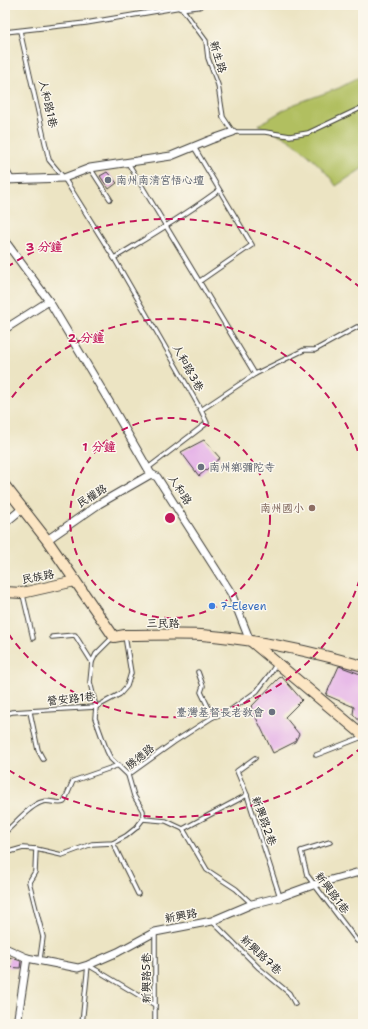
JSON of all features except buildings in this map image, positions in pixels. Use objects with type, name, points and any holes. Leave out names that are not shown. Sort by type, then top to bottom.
[{"type":"main road","points":[[5,486],[47,540],[114,637]]},
{"type":"main road","name":"民族路","points":[[5,592],[22,593],[76,581]]},
{"type":"main road","name":"三民路","points":[[114,637],[125,635],[201,636],[250,641]]},
{"type":"main road","points":[[250,641],[363,736]]},
{"type":"main road","points":[[250,641],[328,656],[363,666]]},
{"type":"street","points":[[180,6],[199,5]]},
{"type":"street","points":[[9,180],[64,178],[90,168],[171,156],[233,132]]},
{"type":"street","name":"人和路","points":[[5,241],[49,301],[149,471],[157,477],[231,593],[250,641]]},
{"type":"street","points":[[5,329],[49,301]]},
{"type":"street","name":"民權路","points":[[47,540],[149,471]]},
{"type":"street","points":[[5,523],[23,508]]},
{"type":"street","name":"新興路","points":[[5,948],[27,958],[40,959],[78,968],[118,952],[155,932],[212,921],[252,904],[280,897],[313,884],[363,870]]},
{"type":"street","points":[[17,1024],[27,958]]},
{"type":"lane","points":[[5,32],[86,22],[180,6]]},
{"type":"lane","name":"新生路","points":[[180,6],[206,41],[208,58],[218,85],[223,116],[233,132]]},
{"type":"lane","name":"人和路1巷","points":[[20,31],[49,160],[64,178],[114,258]]},
{"type":"lane","points":[[233,132],[265,132],[290,136],[308,133],[363,107]]},
{"type":"lane","points":[[194,147],[252,245],[200,281]]},
{"type":"lane","points":[[127,162],[255,374]]},
{"type":"lane","points":[[5,167],[9,180]]},
{"type":"lane","points":[[90,168],[110,200]]},
{"type":"lane","points":[[114,258],[166,227],[219,190]]},
{"type":"lane","name":"人和路3巷","points":[[114,258],[207,423],[149,471]]},
{"type":"lane","points":[[201,410],[255,374],[304,350],[315,350],[357,327]]},
{"type":"lane","points":[[22,593],[33,638]]},
{"type":"lane","points":[[52,637],[75,635],[92,662]]},
{"type":"lane","name":"營安路1巷","points":[[5,714],[12,712],[96,707],[120,694],[127,686],[131,673],[125,635]]},
{"type":"lane","points":[[114,637],[96,654],[92,662],[90,682],[96,707],[95,718],[104,744],[112,759],[128,775]]},
{"type":"lane","name":"勝德路","points":[[143,819],[143,811],[134,796],[128,775],[174,742],[213,717],[228,712],[257,691],[277,663]]},
{"type":"lane","points":[[198,672],[203,686],[201,692],[213,717]]},
{"type":"lane","points":[[30,712],[38,750],[43,759]]},
{"type":"lane","points":[[316,755],[363,736]]},
{"type":"lane","points":[[247,795],[237,771],[256,758]]},
{"type":"lane","points":[[5,832],[37,804],[43,801],[60,804],[64,802],[73,781],[119,765]]},
{"type":"lane","name":"新興路2巷","points":[[184,829],[247,795],[280,897]]},
{"type":"lane","points":[[5,853],[23,848],[36,849],[62,855],[92,844],[113,843],[126,836],[136,828],[143,819],[166,821],[184,829],[208,870],[236,889],[252,904]]},
{"type":"lane","name":"新興路1巷","points":[[330,842],[300,851],[307,875],[357,942],[363,939]]},
{"type":"lane","points":[[113,843],[138,894]]},
{"type":"lane","points":[[36,849],[35,872],[30,882],[43,937],[40,959]]},
{"type":"lane","name":"新興路7巷","points":[[212,921],[259,968],[289,993],[296,1004]]},
{"type":"lane","name":"新興路5巷","points":[[155,932],[155,1024]]},
{"type":"lane","points":[[82,1024],[88,965],[155,1005]]},
{"type":"green space","points":[[363,75],[363,168],[336,186],[321,167],[295,144],[258,125],[292,105],[339,88]]},
{"type":"place","name":"南州南清宮悟心壇","points":[[108,180]]},
{"type":"place","name":"南州鄉彌陀寺","points":[[201,467]]},
{"type":"place","name":"南州國小","points":[[312,508]]},
{"type":"place","name":"7-Eleven","points":[[212,606]]},
{"type":"place","name":"臺灣基督長老教會","points":[[272,712]]}]
